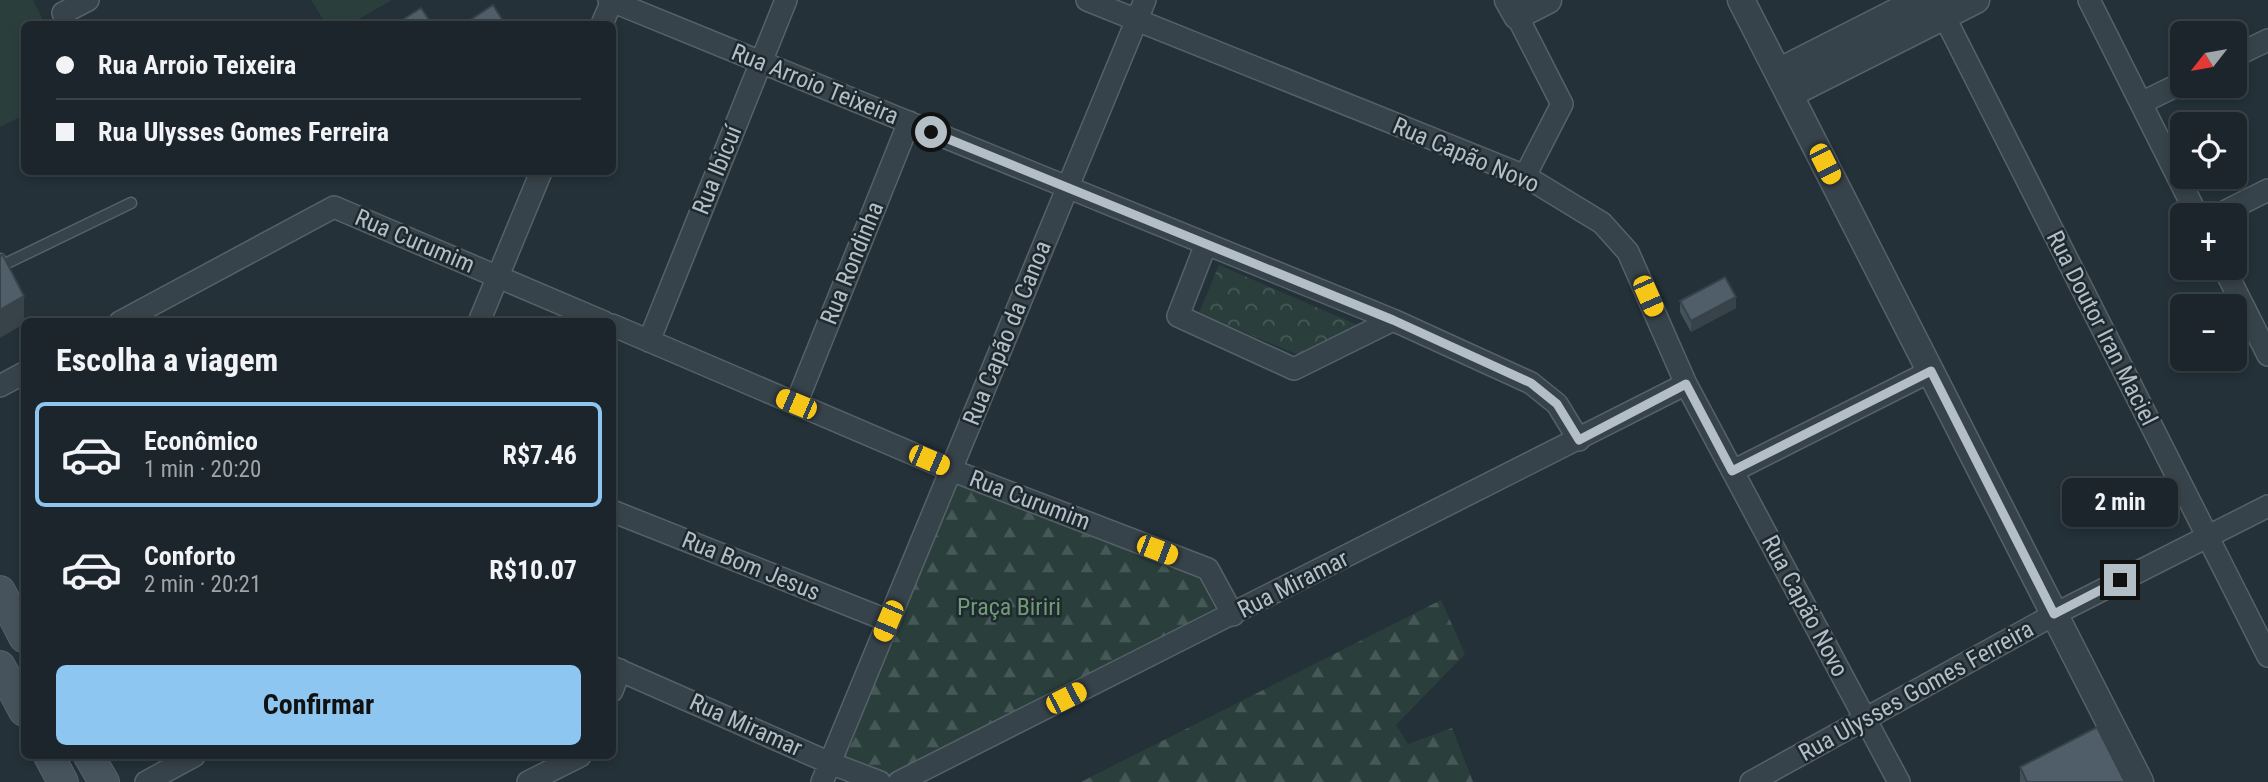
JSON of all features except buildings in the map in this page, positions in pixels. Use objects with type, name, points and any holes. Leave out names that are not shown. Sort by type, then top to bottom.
[{"type":"main road","points":[[0,591],[21,631]]},
{"type":"main road","points":[[0,666],[21,705]]},
{"type":"main road","points":[[91,759],[104,782]]},
{"type":"street","points":[[63,12],[88,0]]},
{"type":"street","name":"Rua Ibicuí","points":[[649,341],[786,0]]},
{"type":"street","name":"Rua Capão Novo","points":[[1087,0],[1141,10],[1525,176],[1602,223],[1628,252],[1686,384],[1899,782]]},
{"type":"street","points":[[1525,176],[1562,104],[1512,8],[1548,0]]},
{"type":"street","points":[[1741,0],[2140,782]]},
{"type":"street","points":[[1784,83],[1920,0]]},
{"type":"street","points":[[1784,83],[1940,8],[1976,0]]},
{"type":"street","points":[[2089,0],[2191,203]]},
{"type":"street","points":[[603,21],[610,1]]},
{"type":"street","name":"Rua Arroio Teixeira","points":[[610,1],[1393,320],[1531,383],[1557,404],[1579,440]]},
{"type":"street","name":"Rua Doutor Iran Maciel","points":[[1940,8],[2268,656]]},
{"type":"street","name":"Rua Capão da Canoa","points":[[826,772],[1141,10]]},
{"type":"street","points":[[2247,51],[2268,40]]},
{"type":"street","points":[[2141,103],[2170,89]]},
{"type":"street","name":"Rua Rondinha","points":[[796,404],[909,122]]},
{"type":"street","points":[[481,318],[540,175]]},
{"type":"street","points":[[2242,203],[2268,190]]},
{"type":"street","name":"Rua Curumim","points":[[127,318],[334,207],[595,318]]},
{"type":"street","points":[[1206,244],[1178,316],[1294,369],[1393,320]]},
{"type":"street","points":[[2230,280],[2266,346]]},
{"type":"street","name":"Rua Curumim","points":[[616,328],[951,470],[1208,569],[1233,615]]},
{"type":"street","points":[[1732,471],[1931,371]]},
{"type":"street","points":[[0,386],[21,375]]},
{"type":"street","name":"Rua Miramar","points":[[899,782],[1686,384]]},
{"type":"street","name":"Rua Ulysses Gomes Ferreira","points":[[1752,782],[2054,614],[2268,506]]},
{"type":"street","name":"Rua Bom Jesus","points":[[616,513],[888,621]]},
{"type":"street","name":"Rua Miramar","points":[[616,668],[826,772],[880,782]]},
{"type":"street","points":[[146,782],[188,759]]},
{"type":"street","points":[[528,782],[574,759]]},
{"type":"lane","points":[[1,263],[131,203]]},
{"type":"green space","points":[[0,0],[33,0],[44,21],[21,21],[21,116],[0,127]]},
{"type":"green space","points":[[311,0],[392,0],[355,21],[324,21]]},
{"type":"green space","points":[[1219,265],[1362,327],[1303,357],[1199,313]]},
{"type":"green space","name":"Praça Biriri","points":[[957,485],[1200,579],[1216,611],[891,775],[844,757]]},
{"type":"green space","points":[[1441,600],[1465,654],[1396,725],[1408,744],[1452,728],[1473,782],[1081,782]]},
{"type":"route","points":[[931,132],[1393,320],[1531,383],[1557,404],[1579,440],[1686,384],[1732,471],[1931,371],[2054,614],[2120,580]]}]
